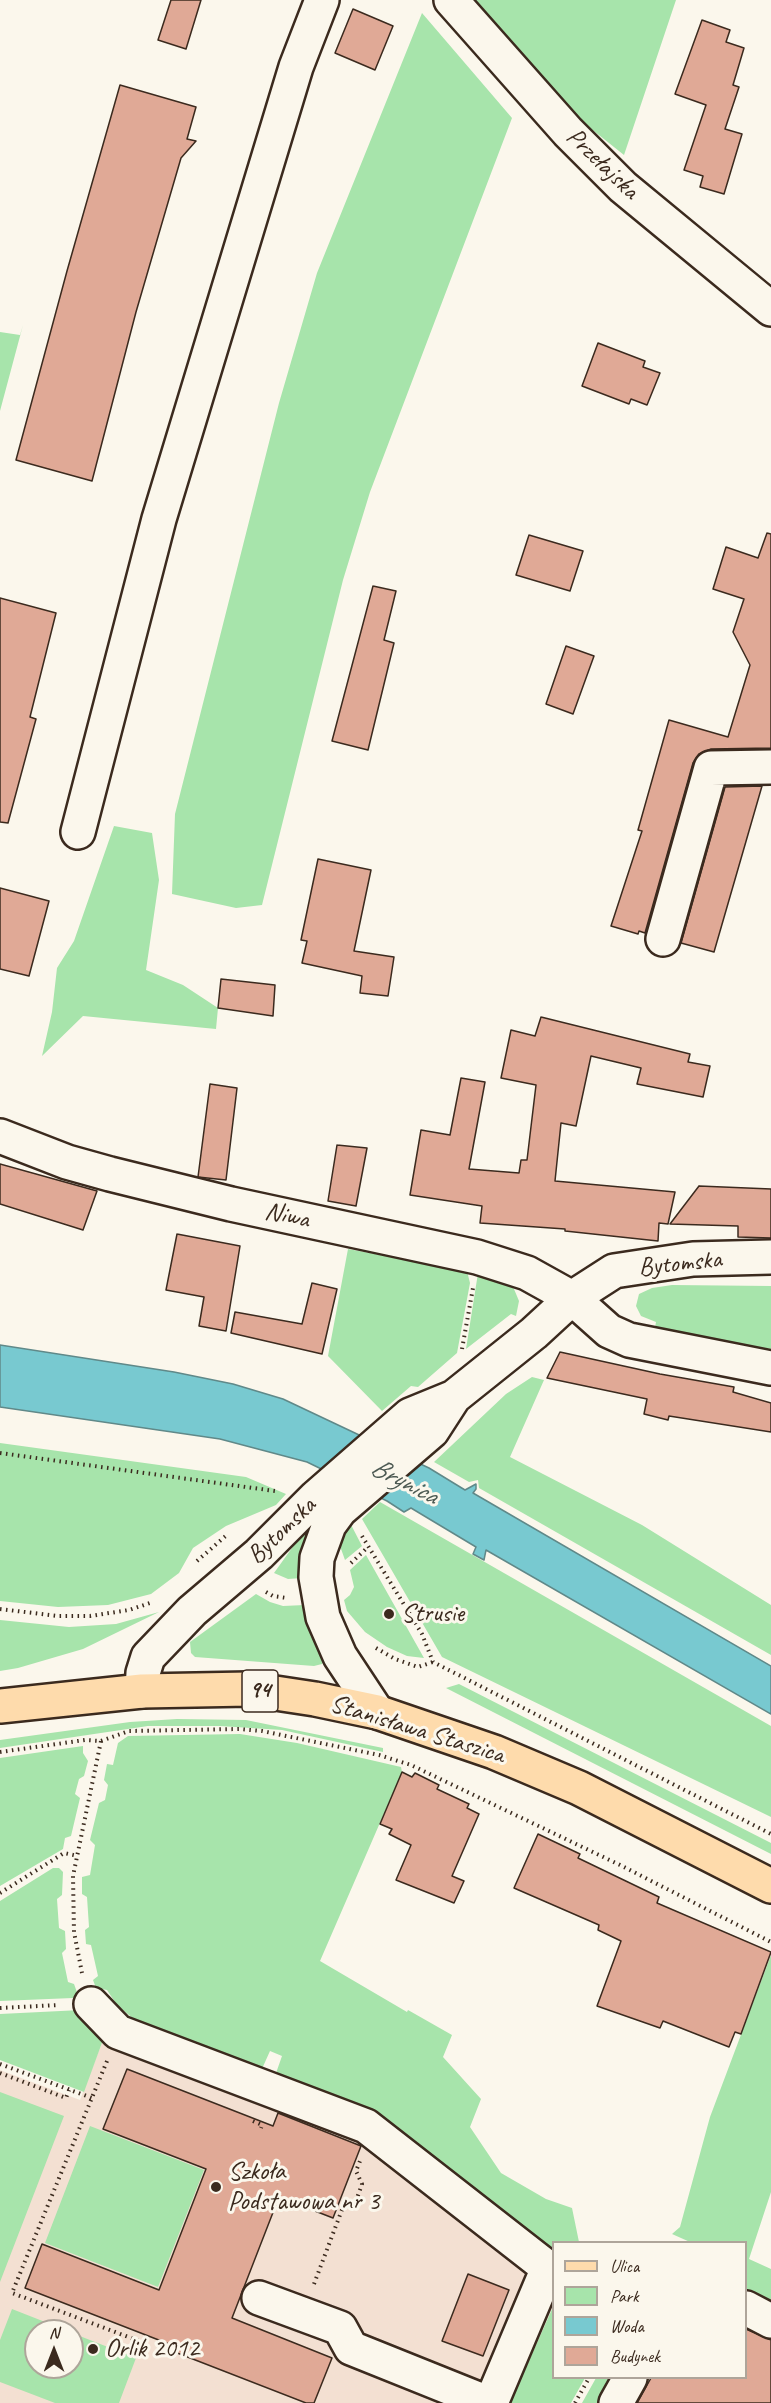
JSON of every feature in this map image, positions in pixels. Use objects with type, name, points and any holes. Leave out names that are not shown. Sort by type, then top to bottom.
[{"type":"main road","name":"Stanisława Staszica","points":[[0,1706],[142,1691],[249,1689],[315,1699],[377,1712],[494,1752],[579,1788],[771,1886]]},
{"type":"street","points":[[78,832],[159,519],[296,67],[322,0]]},
{"type":"street","name":"Przełajska","points":[[450,0],[568,132],[623,187],[771,309]]},
{"type":"street","points":[[663,939],[711,768],[771,767]]},
{"type":"street","name":"Niwa","points":[[0,1136],[67,1162],[110,1174],[231,1204],[477,1257],[527,1273],[572,1298],[609,1331],[629,1340],[771,1368]]},
{"type":"street","name":"Bytomska","points":[[142,1691],[143,1673],[148,1657],[192,1611],[259,1554],[326,1507],[421,1423],[534,1333],[572,1298],[614,1271],[693,1260],[771,1257]]},
{"type":"street","name":"Bytomska","points":[[326,1507],[329,1525],[319,1552],[316,1577],[318,1597],[323,1617],[340,1656],[377,1712]]},
{"type":"street","points":[[88,1993],[118,2032],[356,2122],[371,2130],[551,2268],[490,2403],[351,2348],[340,2328],[259,2298]]},
{"type":"street","points":[[747,2309],[771,2321]]},
{"type":"path","points":[[461,1356],[474,1283]]},
{"type":"path","points":[[0,1453],[326,1507],[422,1634],[434,1662],[771,1834]]},
{"type":"path","points":[[0,1610],[68,1617],[129,1610]]},
{"type":"path","points":[[380,1651],[418,1667],[434,1662]]},
{"type":"path","points":[[0,1752],[85,1740],[101,1741],[129,1731],[239,1729],[262,1731],[379,1755],[411,1765],[620,1865],[771,1941]]},
{"type":"path","points":[[0,2008],[88,1993],[77,1950],[73,1885],[101,1741]]},
{"type":"path","points":[[0,1893],[64,1853],[78,1856]]},
{"type":"path","points":[[118,2032],[12,2294],[140,2341],[137,2346]]},
{"type":"path","points":[[0,2064],[92,2098]]},
{"type":"path","points":[[0,2073],[66,2098],[69,2090]]},
{"type":"path","points":[[252,2121],[262,2125],[261,2128]]},
{"type":"path","points":[[303,2315],[343,2207],[356,2201],[362,2184],[356,2171],[371,2130]]},
{"type":"path","points":[[575,2403],[588,2379]]},
{"type":"shaded area","name":"Szkoła Podstawowa nr 3","points":[[103,2040],[363,2140],[552,2279],[552,2309],[510,2403],[0,2403],[0,2070],[80,2100]]},
{"type":"green space","points":[[471,0],[676,0],[624,155],[575,116]]},
{"type":"green space","points":[[422,13],[512,118],[370,492],[343,580],[262,905],[236,908],[172,894],[175,814],[279,403],[317,273]]},
{"type":"green space","points":[[23,325],[0,411],[0,332],[20,335]]},
{"type":"green space","points":[[114,826],[152,833],[159,880],[146,970],[183,985],[218,1008],[216,1029],[83,1016],[42,1056],[52,1012],[57,968],[74,941]]},
{"type":"green space","points":[[348,1249],[467,1271],[470,1283],[457,1353],[418,1387],[411,1386],[382,1411],[328,1356]]},
{"type":"green space","points":[[478,1273],[506,1280],[514,1289],[519,1301],[516,1316],[511,1314],[466,1349]]},
{"type":"green space","points":[[672,1285],[771,1286],[771,1349],[654,1333],[656,1322],[641,1316],[636,1306],[639,1294],[652,1288]]},
{"type":"green space","points":[[532,1377],[544,1380],[510,1457],[642,1525],[771,1605],[771,1655],[479,1488],[478,1480],[469,1482],[434,1462],[506,1394]]},
{"type":"green space","points":[[0,1443],[246,1477],[286,1494],[276,1505],[226,1526],[193,1548],[179,1573],[151,1594],[108,1605],[58,1607],[0,1601]]},
{"type":"green space","points":[[380,1502],[771,1726],[771,1817],[442,1657],[362,1519]]},
{"type":"green space","points":[[346,1515],[362,1546],[345,1560],[336,1535]]},
{"type":"green space","points":[[307,1527],[314,1532],[302,1578],[288,1579],[274,1573]]},
{"type":"green space","points":[[366,1555],[424,1658],[407,1656],[387,1647],[365,1632],[347,1611],[344,1600],[354,1587],[350,1570]]},
{"type":"green space","points":[[256,1594],[283,1606],[305,1605],[327,1657],[322,1664],[314,1666],[195,1657],[191,1653],[190,1642]]},
{"type":"green space","points":[[159,1612],[83,1649],[0,1671],[0,1620],[69,1627],[116,1624]]},
{"type":"green space","points":[[459,1684],[771,1843],[771,1854],[446,1688]]},
{"type":"green space","points":[[177,1719],[246,1720],[383,1748],[383,1752],[282,1730],[220,1726],[148,1726],[0,1748],[0,1740],[130,1722]]},
{"type":"green space","points":[[240,1734],[297,1743],[401,1767],[402,1772],[320,1961],[407,2012],[408,2010],[452,2035],[443,2057],[481,2099],[470,2127],[501,2173],[546,2199],[572,2208],[579,2241],[552,2241],[552,2253],[275,2076],[282,2056],[270,2051],[261,2071],[136,2021],[117,2005],[107,1990],[96,1988],[93,1980],[98,1976],[91,1945],[86,1944],[85,1930],[89,1927],[87,1897],[82,1894],[82,1877],[90,1875],[95,1845],[90,1840],[99,1803],[105,1800],[108,1785],[104,1780],[107,1764],[113,1765],[118,1743],[128,1736]]},
{"type":"green space","points":[[83,1746],[83,1753],[88,1761],[75,1794],[80,1798],[71,1836],[65,1838],[63,1849],[0,1886],[0,1758]]},
{"type":"green space","points":[[53,1868],[59,1868],[63,1872],[62,1895],[57,1899],[59,1928],[65,1931],[66,1949],[62,1953],[68,1982],[74,1984],[78,1995],[73,1998],[0,2001],[0,1901]]},
{"type":"green space","points":[[771,1955],[771,2192],[749,2259],[771,2269],[771,2308],[747,2297],[747,2241],[688,2241],[672,2234],[680,2227],[710,2117]]},
{"type":"green space","points":[[81,2010],[103,2040],[84,2092],[0,2060],[0,2014]]},
{"type":"green space","points":[[0,2092],[64,2116],[0,2282]]},
{"type":"green space","points":[[90,2126],[204,2170],[158,2287],[45,2243]]},
{"type":"green space","name":"Orlik 2012","points":[[12,2309],[37,2319],[24,2319],[24,2379],[84,2379],[84,2338],[136,2358],[119,2403],[55,2403],[0,2382],[0,2340]]},
{"type":"green space","points":[[552,2309],[552,2379],[584,2379],[571,2403],[510,2403]]},
{"type":"green space","points":[[595,2379],[617,2379],[605,2403],[582,2403]]},
{"type":"water","name":"Brynica","points":[[0,1345],[174,1372],[233,1384],[283,1399],[429,1468],[465,1490],[476,1484],[473,1493],[771,1666],[771,1714],[486,1550],[484,1560],[473,1554],[476,1547],[411,1508],[404,1512],[387,1501],[307,1462],[220,1439],[0,1407]]},
{"type":"building","points":[[171,0],[201,0],[186,49],[158,40]]},
{"type":"building","points":[[353,9],[393,26],[375,70],[335,53]]},
{"type":"building","points":[[702,20],[730,30],[726,42],[744,48],[733,85],[739,87],[725,129],[742,134],[724,194],[700,187],[703,176],[684,170],[706,105],[675,94]]},
{"type":"building","points":[[120,85],[196,107],[187,139],[196,141],[181,158],[136,312],[92,481],[16,460]]},
{"type":"building","points":[[598,343],[645,361],[643,367],[660,373],[647,405],[631,399],[629,404],[582,386]]},
{"type":"building","points":[[767,533],[771,534],[771,748],[711,749],[699,754],[693,763],[645,933],[639,931],[638,934],[611,926],[642,831],[638,830],[669,720],[728,737],[750,665],[733,632],[744,599],[713,589],[726,547],[758,558]]},
{"type":"building","points":[[529,535],[583,551],[570,591],[516,575]]},
{"type":"building","points":[[373,586],[396,591],[384,640],[394,643],[368,750],[332,741]]},
{"type":"building","points":[[0,598],[56,613],[30,717],[36,719],[8,823],[0,822]]},
{"type":"building","points":[[566,646],[594,656],[573,714],[546,704]]},
{"type":"building","points":[[762,786],[714,952],[681,943],[725,787]]},
{"type":"building","points":[[318,859],[371,870],[354,951],[394,957],[388,996],[360,993],[362,976],[302,963],[307,941],[301,940]]},
{"type":"building","points":[[0,888],[49,901],[29,976],[0,969]]},
{"type":"building","points":[[221,979],[275,985],[273,1016],[218,1008]]},
{"type":"building","points":[[541,1017],[690,1054],[688,1062],[710,1066],[703,1097],[637,1084],[641,1068],[591,1056],[576,1126],[561,1123],[555,1181],[675,1192],[668,1224],[659,1223],[658,1241],[565,1231],[565,1229],[480,1223],[482,1206],[410,1195],[421,1130],[450,1135],[461,1078],[485,1082],[469,1169],[519,1173],[521,1160],[527,1160],[536,1085],[501,1078],[511,1030],[535,1036]]},
{"type":"building","points":[[210,1084],[237,1088],[226,1180],[198,1177]]},
{"type":"building","points":[[337,1145],[367,1148],[356,1206],[328,1201]]},
{"type":"building","points":[[0,1164],[97,1191],[83,1230],[0,1204]]},
{"type":"building","points":[[699,1186],[771,1189],[771,1238],[738,1237],[738,1226],[670,1224]]},
{"type":"building","points":[[177,1234],[240,1246],[226,1331],[199,1326],[204,1297],[166,1290]]},
{"type":"building","points":[[312,1283],[337,1289],[322,1354],[231,1333],[235,1312],[302,1324]]},
{"type":"building","points":[[560,1352],[660,1374],[734,1387],[733,1392],[771,1403],[771,1432],[669,1416],[668,1420],[644,1414],[647,1399],[547,1378]]},
{"type":"building","points":[[402,1772],[412,1777],[415,1773],[439,1785],[437,1789],[469,1804],[467,1808],[479,1814],[452,1876],[464,1881],[454,1903],[396,1880],[411,1845],[389,1834],[392,1829],[380,1824]]},
{"type":"building","points":[[538,1834],[580,1854],[578,1858],[659,1897],[657,1903],[771,1952],[741,2034],[735,2032],[729,2047],[663,2021],[660,2028],[597,2006],[621,1941],[598,1930],[599,1925],[514,1888]]},
{"type":"building","points":[[127,2069],[273,2126],[278,2113],[361,2146],[333,2218],[279,2197],[232,2318],[332,2358],[314,2403],[306,2403],[167,2349],[169,2344],[25,2288],[42,2244],[159,2290],[206,2169],[103,2129]]},
{"type":"building","points":[[468,2274],[509,2290],[483,2356],[442,2341]]},
{"type":"building","points":[[747,2329],[771,2340],[771,2403],[637,2403],[650,2379],[747,2379]]},
{"type":"place","name":"Strusie","points":[[389,1614]]},
{"type":"place","name":"Szkoła Podstawowa nr 3","points":[[216,2187]]},
{"type":"place","name":"Orlik 2012","points":[[93,2349]]}]
